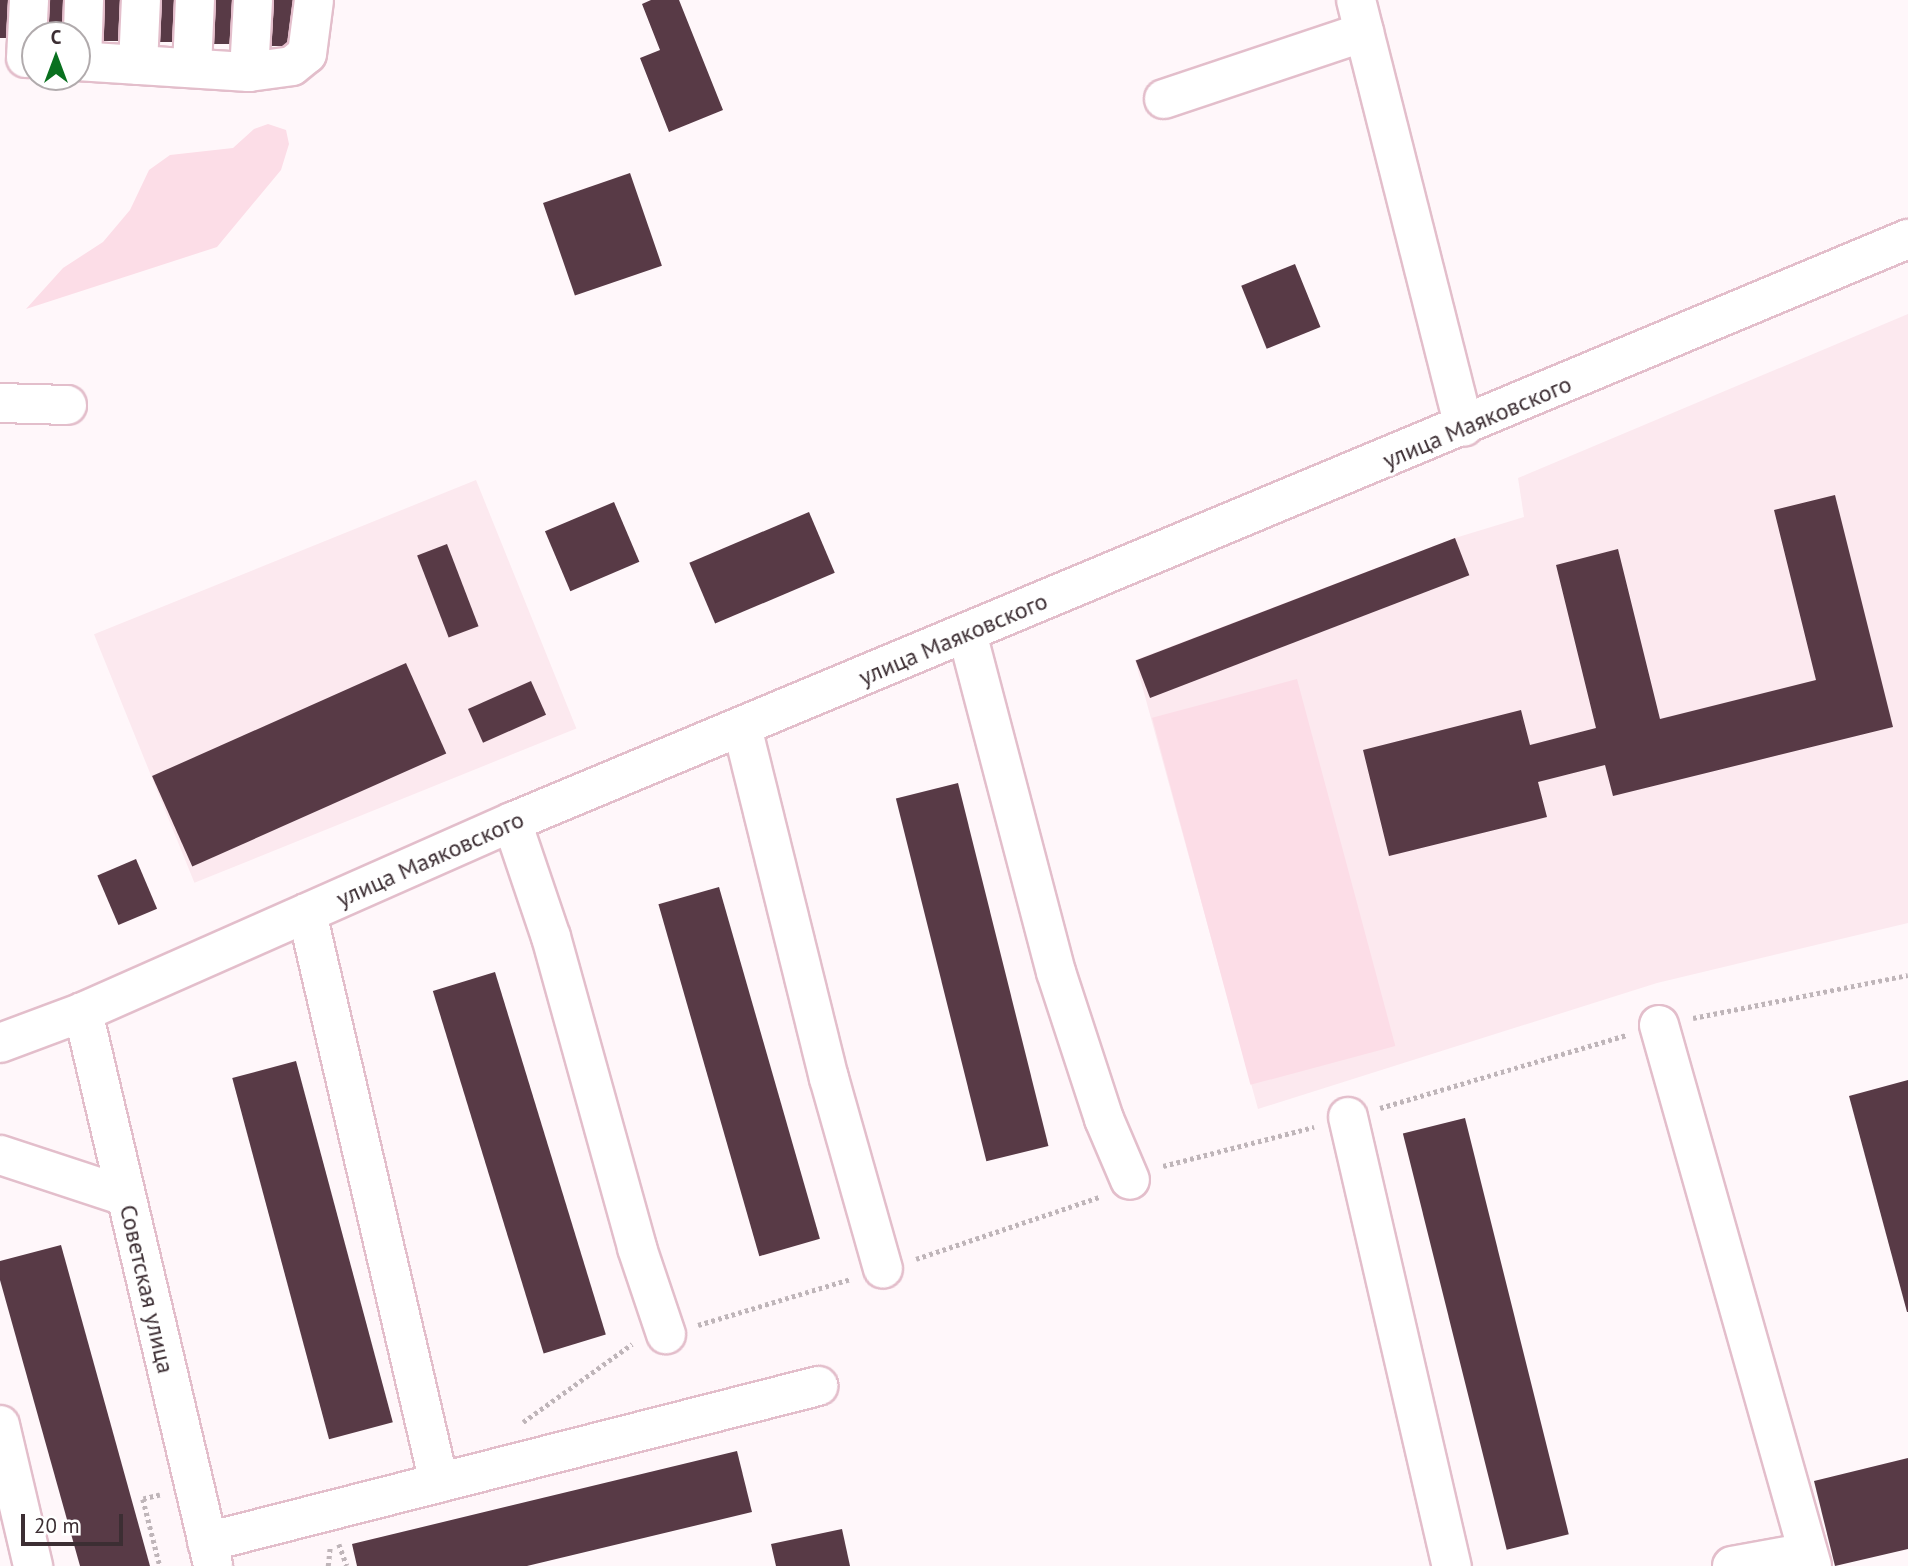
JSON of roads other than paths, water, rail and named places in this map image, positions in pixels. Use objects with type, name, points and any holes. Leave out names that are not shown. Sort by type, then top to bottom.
[{"type":"street","points":[[20,58],[29,0]]},
{"type":"street","points":[[83,21],[85,0]]},
{"type":"street","points":[[138,65],[141,0]]},
{"type":"street","points":[[192,68],[195,0]]},
{"type":"street","points":[[249,72],[253,0]]},
{"type":"street","points":[[91,62],[249,72],[292,66],[307,54],[314,0]]},
{"type":"street","points":[[1164,99],[1360,16],[1464,427]]},
{"type":"street","name":"улица Маяковского","points":[[0,1043],[83,1012],[512,822],[1464,427],[1908,239]]},
{"type":"street","points":[[0,403],[66,405]]},
{"type":"street","points":[[967,634],[1056,972],[1104,1119],[1130,1180]]},
{"type":"street","points":[[742,727],[829,1078],[883,1269]]},
{"type":"street","points":[[512,822],[551,937],[637,1248],[666,1334]]},
{"type":"street","points":[[307,913],[439,1483]]},
{"type":"street","name":"Советская улица","points":[[83,1012],[210,1554]]},
{"type":"street","points":[[1660,1025],[1810,1559],[1732,1566]]},
{"type":"street","points":[[1348,1117],[1452,1566]]},
{"type":"street","points":[[0,1155],[125,1196]]},
{"type":"street","points":[[210,1554],[439,1483],[818,1386]]},
{"type":"street","points":[[0,1425],[33,1566]]}]
